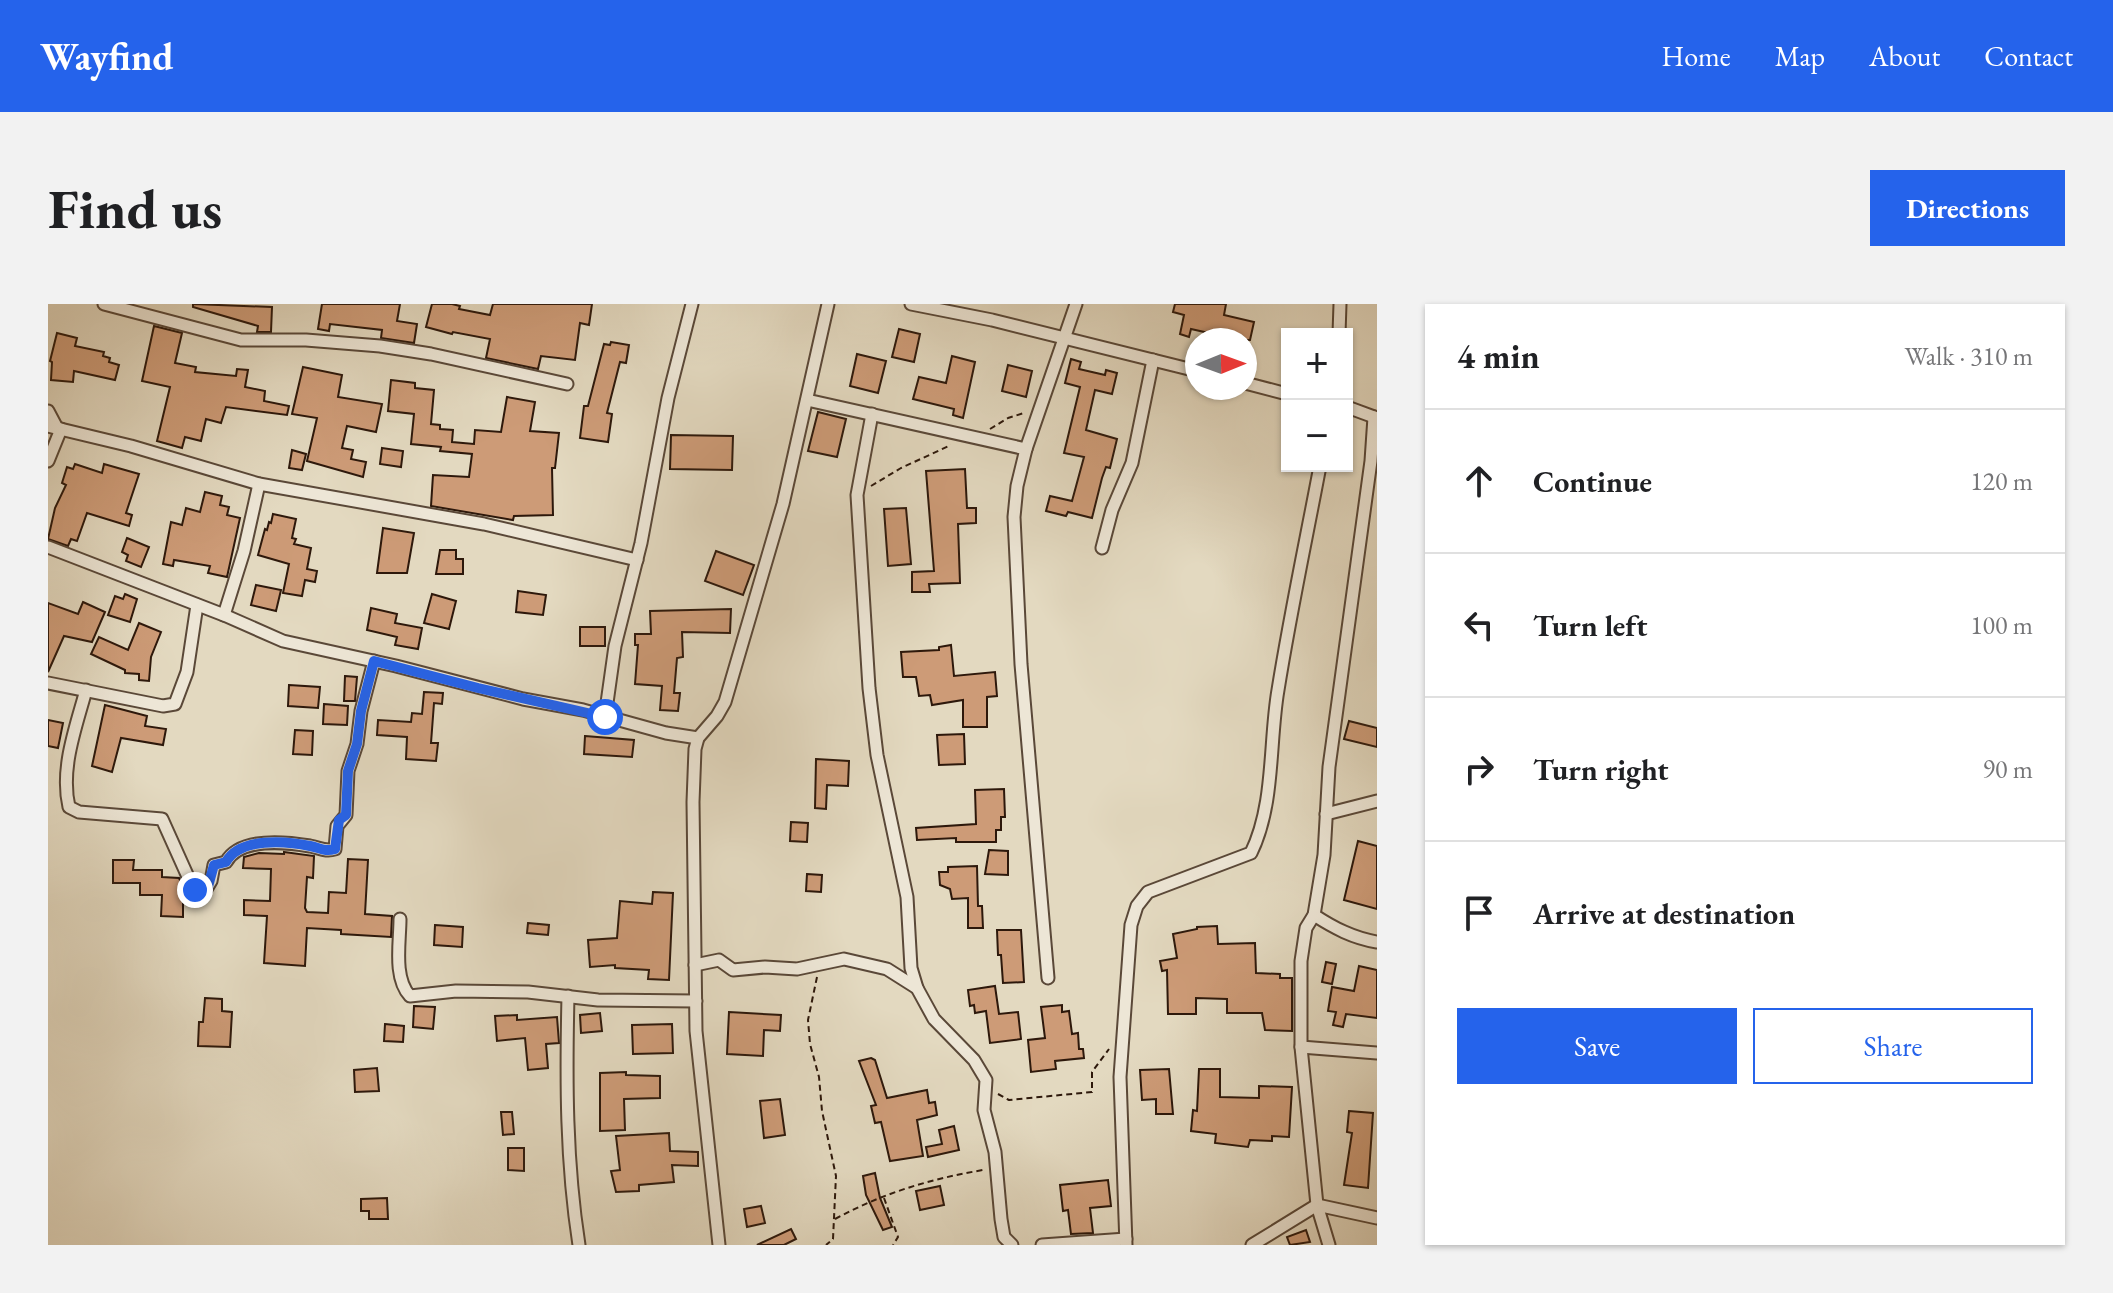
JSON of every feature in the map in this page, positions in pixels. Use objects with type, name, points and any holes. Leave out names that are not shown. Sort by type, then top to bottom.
[{"type":"street","points":[[104,304],[126,306],[241,340],[306,340],[380,346],[567,384]]},
{"type":"street","points":[[605,717],[615,646],[637,560],[668,398],[692,304]]},
{"type":"street","points":[[719,1245],[716,1194],[705,1126],[696,1001],[695,749],[698,738],[725,702],[783,504],[828,304]]},
{"type":"street","points":[[911,304],[992,320],[1185,368]]},
{"type":"street","points":[[1048,978],[1021,664],[1014,517],[1017,486],[1026,449],[1076,304]]},
{"type":"street","points":[[1339,328],[1340,304]]},
{"type":"street","points":[[1102,548],[1112,510],[1132,463],[1153,360]]},
{"type":"street","points":[[1257,386],[1281,392]]},
{"type":"street","points":[[807,400],[1026,449]]},
{"type":"street","points":[[1329,1245],[1317,1205],[1301,1047],[1301,961],[1306,928],[1314,915],[1324,855],[1329,767],[1371,461],[1375,417],[1353,409]]},
{"type":"street","points":[[48,411],[56,428],[48,461]]},
{"type":"street","points":[[872,414],[857,495],[869,688],[877,755],[903,874],[911,968],[917,988],[934,1019],[974,1060],[986,1080],[984,1110],[996,1168],[1004,1237],[1012,1245]]},
{"type":"street","points":[[56,428],[131,446],[259,484],[484,524],[637,560]]},
{"type":"street","points":[[1042,1245],[1126,1242],[1120,1077],[1131,925],[1137,906],[1148,892],[1251,853],[1257,840],[1265,802],[1277,692],[1319,472]]},
{"type":"street","points":[[224,615],[244,551],[259,484]]},
{"type":"street","points":[[48,547],[283,641],[666,733],[698,738]]},
{"type":"street","points":[[48,683],[141,703],[175,704],[187,672],[197,605]]},
{"type":"street","points":[[86,690],[70,749],[67,778],[69,807],[79,812],[162,819],[193,888],[205,891],[214,865],[226,862],[231,853],[238,850],[266,843],[310,846],[328,851],[335,849],[339,820],[346,815],[348,771],[357,744],[361,711],[374,661]]},
{"type":"street","points":[[1326,814],[1377,801]]},
{"type":"street","points":[[1314,915],[1345,933],[1377,942]]},
{"type":"street","points":[[400,919],[400,971],[409,995],[471,991],[528,992],[598,1000],[696,1001]]},
{"type":"street","points":[[695,965],[719,960],[738,971],[765,967],[797,969],[844,959],[898,974],[917,988]]},
{"type":"street","points":[[568,996],[568,1129],[571,1192],[579,1245]]},
{"type":"street","points":[[1301,1047],[1377,1053]]},
{"type":"street","points":[[1252,1245],[1317,1205],[1377,1218]]},
{"type":"path","points":[[857,495],[928,454],[1008,418],[1038,409]]},
{"type":"path","points":[[819,964],[808,1020],[836,1176],[833,1239],[826,1245]]},
{"type":"path","points":[[986,1080],[996,1093],[1009,1100],[1091,1092],[1092,1072],[1112,1043]]},
{"type":"path","points":[[834,1219],[924,1181],[996,1168]]},
{"type":"path","points":[[883,1196],[898,1237],[893,1245]]},
{"type":"building","points":[[193,304],[272,307],[271,332],[257,332],[258,326],[193,307]]},
{"type":"building","points":[[322,304],[400,304],[397,321],[417,324],[414,343],[381,338],[382,330],[330,324],[329,331],[318,329]]},
{"type":"building","points":[[432,304],[452,304],[460,306],[459,309],[490,315],[493,304],[592,304],[589,325],[580,323],[575,360],[541,356],[538,369],[486,358],[490,339],[426,327]]},
{"type":"building","points":[[1175,304],[1226,304],[1224,315],[1254,322],[1253,328],[1185,328],[1185,336],[1180,334],[1184,315],[1173,312]]},
{"type":"building","points":[[154,326],[182,333],[175,363],[196,367],[195,372],[236,376],[237,369],[248,370],[245,387],[265,391],[264,401],[289,406],[287,415],[226,407],[221,423],[206,419],[201,441],[185,437],[182,448],[157,441],[170,387],[142,381]]},
{"type":"building","points":[[899,329],[920,334],[914,362],[892,357]]},
{"type":"building","points":[[57,333],[77,338],[75,346],[104,352],[103,356],[110,358],[109,362],[119,365],[115,380],[74,371],[73,382],[51,380],[50,361]]},
{"type":"building","points":[[611,342],[629,345],[626,363],[620,362],[607,413],[612,414],[608,442],[580,438],[584,406],[588,406],[604,344],[610,345]]},
{"type":"building","points":[[857,354],[886,361],[878,393],[850,386]]},
{"type":"building","points":[[952,356],[975,362],[963,418],[953,415],[954,409],[913,399],[919,377],[946,383]]},
{"type":"building","points":[[1071,359],[1081,362],[1079,369],[1105,375],[1106,370],[1117,373],[1112,394],[1095,390],[1086,430],[1117,439],[1110,468],[1106,467],[1102,478],[1092,518],[1046,511],[1050,496],[1072,501],[1084,457],[1064,453],[1080,387],[1065,383]]},
{"type":"building","points":[[1008,365],[1032,371],[1026,397],[1002,391]]},
{"type":"building","points":[[303,367],[342,375],[338,397],[382,404],[376,432],[347,426],[342,448],[353,450],[351,459],[366,462],[363,477],[307,461],[317,418],[292,414]]},
{"type":"building","points":[[391,380],[415,383],[415,388],[434,390],[431,424],[440,425],[440,429],[453,430],[452,442],[474,444],[475,430],[501,432],[507,397],[535,402],[530,431],[559,433],[555,468],[552,468],[553,515],[514,516],[513,520],[431,506],[433,475],[469,477],[472,454],[411,444],[414,414],[388,411]]},
{"type":"building","points":[[818,412],[846,419],[837,457],[808,451]]},
{"type":"building","points":[[671,435],[733,436],[732,470],[670,469]]},
{"type":"building","points":[[382,448],[403,451],[401,467],[380,464]]},
{"type":"building","points":[[292,450],[306,454],[302,470],[289,468]]},
{"type":"building","points":[[75,464],[102,473],[104,464],[139,474],[126,513],[132,515],[129,526],[87,513],[77,541],[71,539],[68,546],[48,539],[55,508],[66,485],[62,483],[67,467],[73,469]]},
{"type":"building","points":[[965,469],[967,508],[976,508],[976,523],[958,524],[960,583],[929,584],[930,592],[912,592],[912,572],[934,571],[926,471]]},
{"type":"building","points":[[205,492],[222,496],[220,505],[229,507],[227,515],[240,518],[227,577],[208,573],[210,566],[174,560],[173,566],[163,564],[171,522],[182,525],[186,508],[200,512]]},
{"type":"building","points":[[906,508],[911,564],[888,566],[884,509]]},
{"type":"building","points":[[273,514],[296,519],[292,538],[296,539],[294,544],[311,548],[307,569],[317,571],[315,582],[305,580],[302,596],[283,593],[289,564],[258,555]]},
{"type":"building","points":[[383,528],[414,533],[407,573],[377,573]]},
{"type":"building","points":[[127,538],[149,547],[141,567],[126,561],[128,555],[122,552]]},
{"type":"building","points":[[440,550],[456,550],[456,559],[463,559],[463,574],[436,574]]},
{"type":"building","points":[[716,551],[754,565],[743,595],[705,581]]},
{"type":"building","points":[[256,585],[281,590],[276,611],[251,605]]},
{"type":"building","points":[[518,591],[546,595],[543,615],[516,612]]},
{"type":"building","points":[[125,594],[137,599],[130,622],[108,615],[115,596],[123,599]]},
{"type":"building","points":[[432,594],[456,601],[449,629],[424,623]]},
{"type":"building","points":[[83,602],[105,612],[92,642],[64,636],[48,672],[48,603],[78,614]]},
{"type":"building","points":[[371,608],[397,614],[395,623],[422,628],[418,649],[395,645],[397,637],[367,630]]},
{"type":"building","points":[[731,609],[730,633],[682,632],[683,657],[677,658],[674,693],[680,693],[678,711],[660,710],[662,686],[635,684],[638,645],[635,645],[635,634],[651,634],[650,611]]},
{"type":"building","points":[[139,623],[161,632],[151,657],[149,681],[139,680],[139,674],[125,673],[125,670],[91,654],[99,637],[128,650]]},
{"type":"building","points":[[580,627],[605,627],[605,646],[580,646]]},
{"type":"building","points":[[951,645],[954,676],[995,672],[997,696],[987,697],[987,727],[963,727],[963,700],[932,705],[930,695],[919,696],[916,677],[903,677],[901,652],[939,650],[939,647]]},
{"type":"building","points":[[345,676],[357,677],[355,701],[344,701]]},
{"type":"building","points":[[289,685],[320,687],[318,708],[288,706]]},
{"type":"building","points":[[424,692],[443,693],[442,704],[434,703],[431,743],[438,743],[436,761],[406,759],[407,737],[377,735],[378,720],[411,722],[412,713],[422,714]]},
{"type":"building","points":[[324,704],[348,706],[347,725],[323,724]]},
{"type":"building","points":[[105,705],[147,716],[145,726],[166,729],[163,745],[121,738],[112,772],[92,766]]},
{"type":"building","points":[[48,720],[63,723],[58,748],[48,746]]},
{"type":"building","points":[[1349,721],[1377,728],[1377,747],[1344,739]]},
{"type":"building","points":[[295,730],[313,731],[312,755],[293,754]]},
{"type":"building","points":[[964,734],[965,764],[939,765],[937,735]]},
{"type":"building","points":[[585,736],[634,740],[632,757],[584,754]]},
{"type":"building","points":[[816,759],[849,761],[848,786],[827,785],[826,809],[815,808]]},
{"type":"building","points":[[1004,789],[1005,817],[1001,817],[1001,830],[996,830],[996,842],[956,842],[956,838],[917,840],[916,828],[976,824],[975,790]]},
{"type":"building","points":[[791,822],[808,823],[807,842],[790,841]]},
{"type":"building","points":[[1358,841],[1377,846],[1377,909],[1344,900]]},
{"type":"building","points":[[989,850],[1008,851],[1008,875],[985,874]]},
{"type":"building","points":[[284,852],[314,856],[313,878],[307,877],[307,912],[328,913],[329,892],[346,893],[348,859],[368,860],[365,914],[392,916],[391,937],[307,928],[305,966],[264,963],[267,916],[244,915],[244,900],[270,901],[271,869],[243,868],[244,857]]},
{"type":"building","points":[[113,860],[134,860],[133,870],[162,870],[162,877],[179,878],[186,893],[183,894],[183,917],[161,916],[162,895],[140,895],[140,883],[113,883]]},
{"type":"building","points":[[977,866],[978,906],[982,906],[983,928],[968,928],[968,898],[952,899],[950,889],[940,885],[939,872],[948,872],[948,867]]},
{"type":"building","points":[[807,874],[822,875],[821,892],[806,891]]},
{"type":"building","points":[[653,892],[673,893],[669,980],[648,979],[649,970],[615,968],[615,965],[590,967],[588,940],[617,938],[620,901],[652,904]]},
{"type":"building","points":[[528,923],[549,925],[548,935],[527,933]]},
{"type":"building","points":[[435,925],[463,927],[462,947],[434,945]]},
{"type":"building","points":[[1217,926],[1218,944],[1255,943],[1256,973],[1292,978],[1292,1031],[1265,1030],[1262,1013],[1227,1013],[1227,999],[1196,998],[1196,1014],[1168,1014],[1167,970],[1162,971],[1160,961],[1177,958],[1173,934],[1197,927]]},
{"type":"building","points":[[997,930],[1021,930],[1024,982],[1003,983]]},
{"type":"building","points":[[1326,962],[1336,964],[1332,984],[1322,982]]},
{"type":"building","points":[[1359,966],[1377,970],[1377,1018],[1346,1014],[1343,1027],[1333,1025],[1336,1012],[1328,1011],[1332,987],[1354,991]]},
{"type":"building","points":[[995,986],[999,1014],[1018,1012],[1021,1039],[990,1043],[986,1011],[975,1013],[974,1005],[970,1006],[968,990]]},
{"type":"building","points":[[205,998],[222,999],[222,1011],[232,1012],[230,1047],[198,1046],[199,1022],[203,1022]]},
{"type":"building","points":[[1062,1005],[1062,1012],[1069,1011],[1072,1034],[1078,1033],[1079,1049],[1083,1049],[1084,1058],[1055,1061],[1056,1069],[1031,1072],[1028,1040],[1045,1038],[1041,1007]]},
{"type":"building","points":[[414,1006],[435,1007],[433,1029],[413,1027]]},
{"type":"building","points":[[729,1012],[781,1015],[780,1031],[764,1030],[763,1056],[727,1054]]},
{"type":"building","points":[[600,1013],[602,1031],[581,1033],[580,1015]]},
{"type":"building","points":[[517,1015],[517,1020],[557,1017],[559,1043],[546,1044],[548,1068],[528,1070],[525,1038],[497,1041],[495,1016]]},
{"type":"building","points":[[385,1024],[404,1026],[403,1042],[384,1041]]},
{"type":"building","points":[[672,1024],[673,1053],[633,1054],[632,1025]]},
{"type":"building","points":[[875,1060],[887,1098],[927,1090],[929,1103],[935,1102],[937,1115],[917,1120],[923,1156],[890,1161],[881,1122],[875,1123],[871,1106],[876,1105],[859,1061]]},
{"type":"building","points":[[377,1068],[379,1091],[355,1092],[354,1070]]},
{"type":"building","points":[[1169,1069],[1173,1114],[1156,1114],[1156,1099],[1142,1100],[1140,1070]]},
{"type":"building","points":[[1199,1069],[1220,1069],[1220,1097],[1259,1098],[1259,1086],[1292,1087],[1289,1137],[1272,1136],[1272,1141],[1250,1140],[1248,1147],[1215,1143],[1216,1134],[1191,1131],[1193,1110],[1197,1111]]},
{"type":"building","points":[[626,1072],[626,1075],[660,1076],[660,1098],[624,1099],[625,1130],[600,1131],[600,1073]]},
{"type":"building","points":[[780,1099],[785,1135],[764,1138],[760,1101]]},
{"type":"building","points":[[1349,1111],[1373,1113],[1368,1188],[1344,1185],[1352,1133],[1347,1132]]},
{"type":"building","points":[[501,1112],[512,1112],[514,1134],[503,1135]]},
{"type":"building","points":[[954,1126],[959,1150],[928,1157],[926,1147],[942,1144],[939,1130]]},
{"type":"building","points":[[669,1133],[670,1151],[698,1152],[698,1166],[672,1165],[674,1182],[639,1185],[639,1191],[616,1192],[611,1171],[620,1170],[616,1136]]},
{"type":"building","points":[[508,1148],[524,1148],[524,1171],[508,1170]]},
{"type":"building","points":[[875,1173],[880,1198],[892,1227],[883,1230],[866,1195],[863,1176]]},
{"type":"building","points":[[1108,1180],[1111,1206],[1090,1208],[1093,1233],[1071,1234],[1068,1210],[1063,1211],[1060,1185]]},
{"type":"building","points":[[940,1186],[944,1205],[920,1210],[916,1191]]},
{"type":"building","points":[[387,1198],[388,1219],[369,1219],[369,1211],[361,1211],[361,1199]]},
{"type":"building","points":[[761,1206],[765,1223],[747,1227],[744,1209]]},
{"type":"building","points":[[791,1229],[796,1239],[784,1245],[757,1245]]},
{"type":"building","points":[[1306,1230],[1310,1242],[1290,1245],[1287,1237]]},
{"type":"route","points":[[195,890],[207,890],[214,865],[226,862],[231,853],[238,850],[266,843],[310,846],[328,851],[335,849],[337,826],[346,815],[348,771],[357,744],[361,711],[374,661],[605,717]]}]
